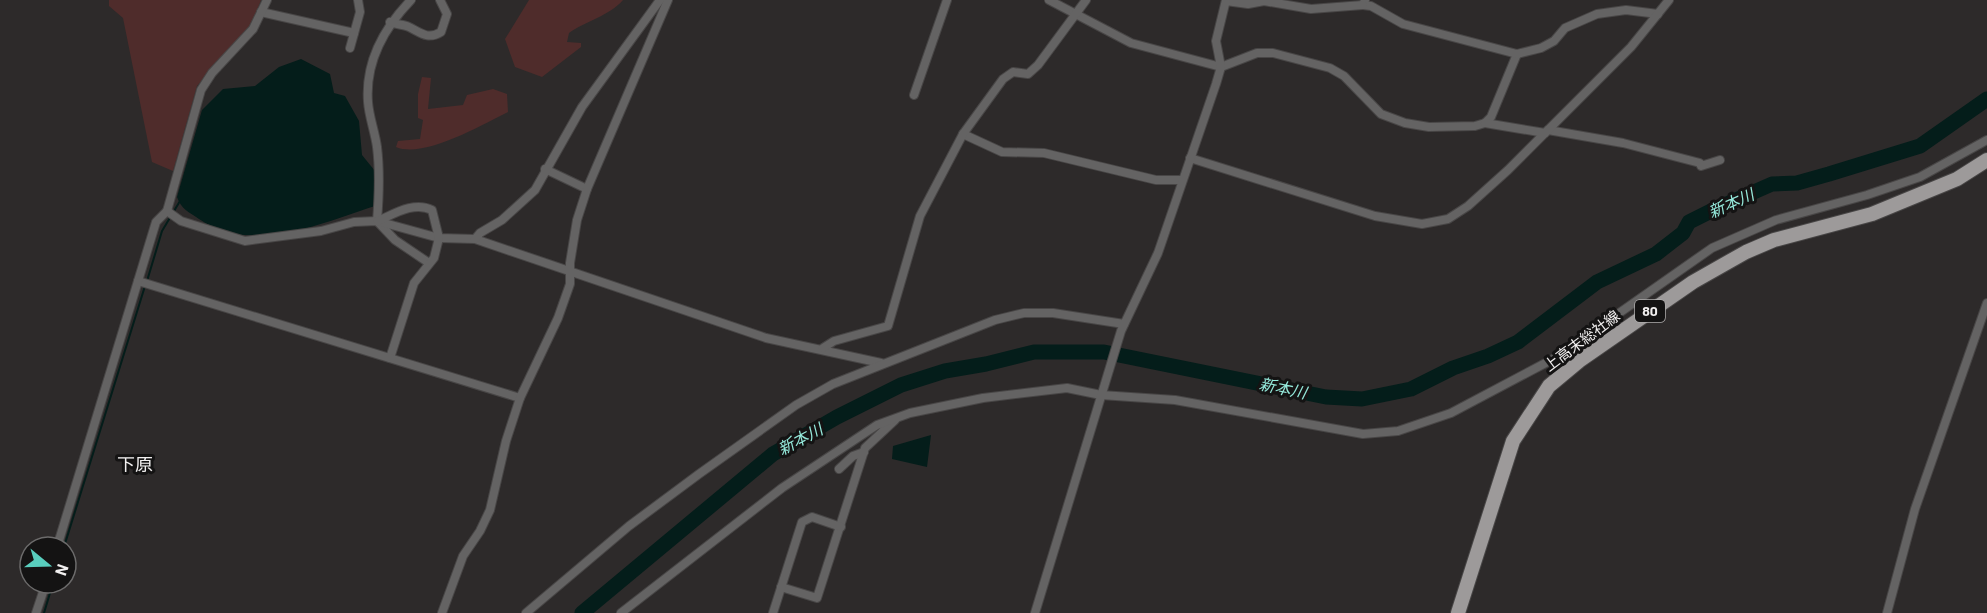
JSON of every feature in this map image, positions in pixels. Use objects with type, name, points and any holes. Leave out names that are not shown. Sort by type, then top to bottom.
[{"type":"main road","name":"上高末総社線","points":[[1458,613],[1512,441],[1549,386],[1579,361],[1693,282],[1746,252],[1774,240],[1872,214],[1957,179],[1987,160]]},
{"type":"street","points":[[61,535],[156,222],[167,211],[201,90],[212,73],[253,29],[267,0]]},
{"type":"street","points":[[350,48],[360,12],[358,0]]},
{"type":"street","points":[[411,0],[390,22],[376,48],[368,84],[368,103],[377,149],[377,221],[384,232],[429,263]]},
{"type":"street","points":[[390,22],[410,28],[425,36],[434,36],[441,32],[447,14],[440,0]]},
{"type":"street","points":[[475,239],[480,233],[502,220],[535,190],[582,107],[660,0]]},
{"type":"street","points":[[442,613],[463,556],[490,510],[506,441],[520,398],[558,318],[570,284],[570,263],[577,220],[587,189],[668,0]]},
{"type":"street","points":[[914,95],[947,0]]},
{"type":"street","points":[[1049,0],[1131,44],[1221,67],[1257,53],[1273,53],[1330,68],[1344,76],[1380,114],[1405,123],[1429,127],[1475,126],[1485,123],[1623,143],[1700,163],[1701,166],[1720,160]]},
{"type":"street","points":[[823,348],[834,341],[888,326],[917,224],[963,134],[1003,79],[1013,72],[1028,74],[1086,0]]},
{"type":"street","points":[[1035,613],[1122,327],[1158,253],[1221,67],[1216,41],[1226,0],[1248,4],[1264,1],[1311,9],[1327,4],[1364,3],[1403,24],[1517,54],[1541,48],[1554,41],[1565,28],[1597,14],[1626,10],[1658,14]]},
{"type":"street","points":[[1190,158],[1375,216],[1422,224],[1448,219],[1468,206],[1546,132],[1622,55],[1669,0]]},
{"type":"street","points":[[261,12],[354,33]]},
{"type":"street","points":[[1485,123],[1491,117],[1517,54]]},
{"type":"street","points":[[963,134],[1002,152],[1044,153],[1156,180],[1182,180]]},
{"type":"street","points":[[621,613],[782,488],[877,425],[897,418],[946,405],[1024,392],[1067,388],[1101,395],[1175,400],[1363,434],[1398,431],[1451,412],[1555,358],[1682,268],[1721,244],[1776,220],[1868,195],[1920,177],[1987,140]]},
{"type":"street","points":[[545,169],[587,189]]},
{"type":"street","points":[[377,221],[401,210],[426,207],[432,210],[438,238],[434,258],[414,283],[390,358]]},
{"type":"street","points":[[167,211],[181,220],[244,241],[321,231],[354,222],[377,221],[438,238],[475,239],[766,338],[823,348],[881,363]]},
{"type":"street","points":[[138,281],[520,398]]},
{"type":"street","points":[[1887,613],[1915,509],[1987,303]]},
{"type":"street","points":[[526,613],[629,526],[748,438],[833,384],[881,363],[995,320],[1024,313],[1053,313],[1122,327]]},
{"type":"street","points":[[781,587],[817,598],[864,453],[871,441],[897,418]]},
{"type":"street","points":[[839,469],[853,456],[864,453]]},
{"type":"street","points":[[773,613],[806,518],[841,527]]},
{"type":"street","points":[[36,613],[42,595]]},
{"type":"shaded area","points":[[109,0],[261,0],[251,26],[197,86],[173,171],[152,162],[123,18],[109,6]]},
{"type":"shaded area","points":[[529,0],[623,0],[611,10],[569,33],[567,42],[581,43],[581,47],[542,77],[515,67],[505,39]]},
{"type":"shaded area","points":[[422,77],[431,78],[428,109],[463,105],[467,95],[493,89],[507,94],[508,112],[436,145],[407,149],[396,147],[398,141],[420,139],[423,120],[418,118],[418,94]]},
{"type":"water","points":[[301,59],[330,74],[334,93],[345,96],[359,121],[362,155],[375,171],[375,206],[309,228],[264,235],[242,235],[220,230],[199,219],[181,205],[177,197],[202,110],[223,89],[255,86],[279,67]]},
{"type":"water","points":[[931,435],[927,467],[892,459],[893,446]]},
{"type":"waterway","name":"新本川","points":[[582,613],[773,454],[837,417],[901,385],[945,371],[1034,352],[1104,352],[1326,397],[1362,399],[1411,389],[1453,368],[1488,356],[1518,342],[1597,282],[1656,254],[1683,233],[1689,222],[1772,184],[1797,183],[1920,146],[1987,99]]},
{"type":"waterway","points":[[174,211],[180,201]]},
{"type":"waterway","points":[[147,281],[162,231],[171,216]]},
{"type":"waterway","points":[[68,535],[145,286]]},
{"type":"waterway","points":[[44,613],[49,595]]},
{"type":"district","name":"下原","points":[[135,465]]}]
